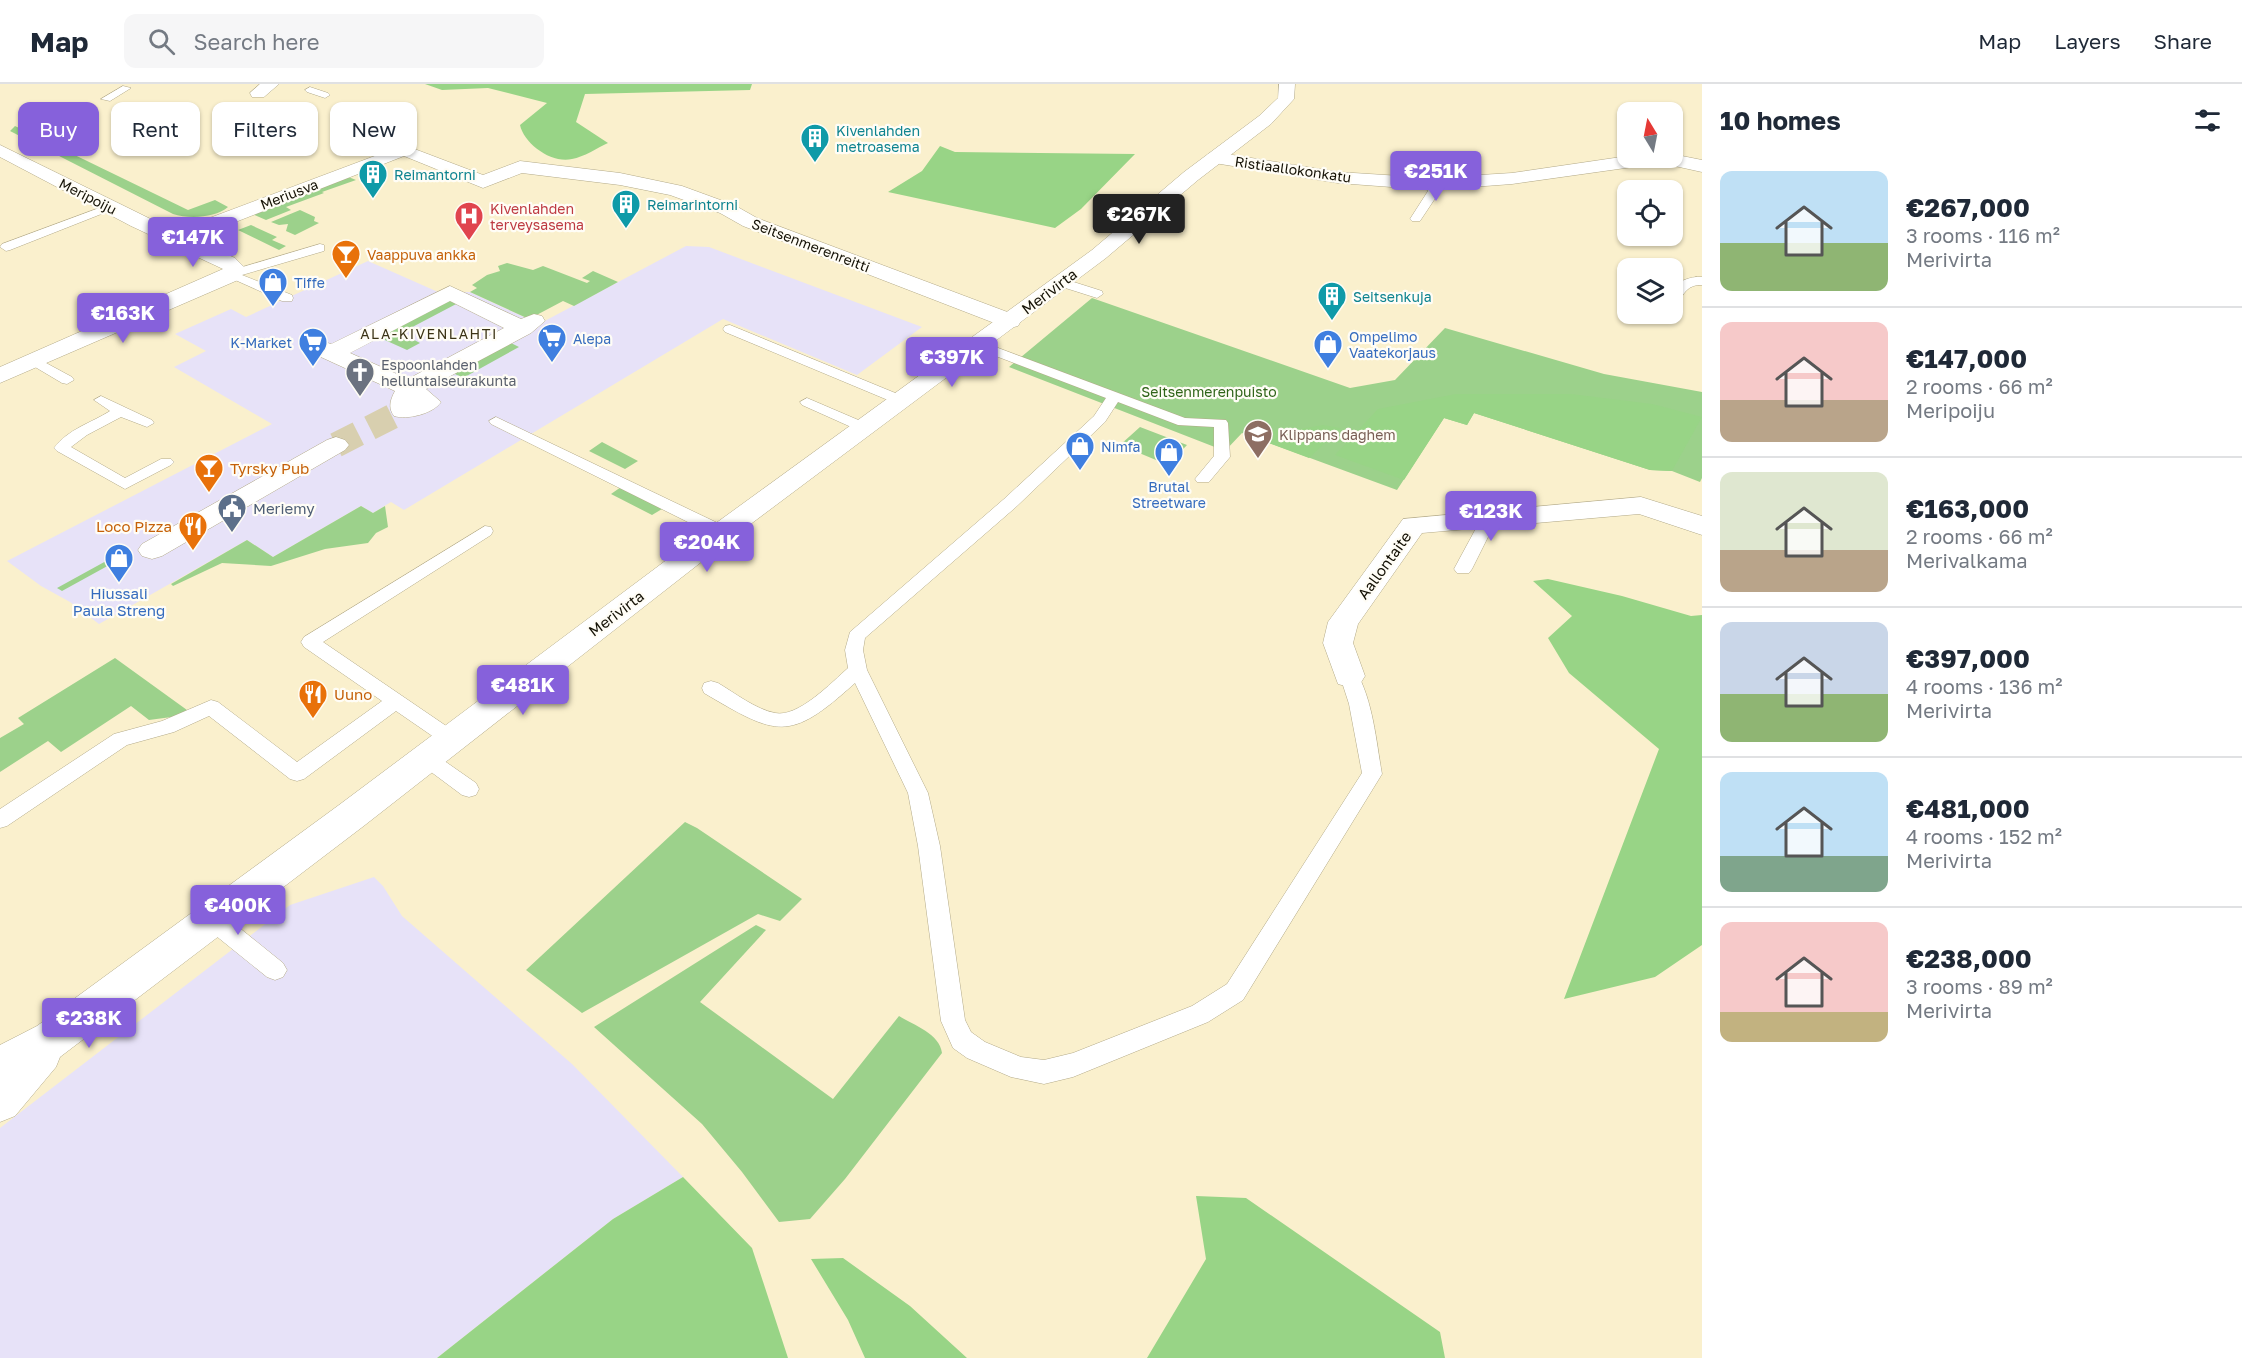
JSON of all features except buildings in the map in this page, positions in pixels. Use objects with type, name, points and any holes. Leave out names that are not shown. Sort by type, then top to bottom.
[{"type":"street","name":"Merivirta","points":[[0,1075],[52,1041],[722,532],[1099,254],[1214,158],[1265,120],[1286,99],[1287,84]]},
{"type":"street","points":[[1263,99],[1265,120]]},
{"type":"street","name":"Meripoiju","points":[[0,150],[173,239],[228,262],[234,268],[230,275]]},
{"type":"street","name":"Seitsenmerenreitti","points":[[417,155],[483,183],[520,167],[620,179],[675,190],[727,209],[750,222],[1010,321]]},
{"type":"street","name":"Meriusva","points":[[173,239],[388,156]]},
{"type":"street","name":"Ristiaallokonkatu","points":[[1214,158],[1325,175],[1429,183],[1495,180],[1617,164]]},
{"type":"street","points":[[1683,162],[1702,166]]},
{"type":"street","points":[[0,376],[230,275]]},
{"type":"street","points":[[406,400],[528,324],[446,296],[324,350],[406,400],[429,402]]},
{"type":"street","points":[[158,538],[207,503],[246,496],[336,446]]},
{"type":"street","name":"Aallontaite","points":[[1349,675],[1338,643],[1342,622],[1413,525],[1641,505],[1702,526]]},
{"type":"lane","points":[[106,99],[126,88]]},
{"type":"lane","points":[[310,90],[325,95]]},
{"type":"lane","points":[[1416,219],[1434,191],[1429,183]]},
{"type":"lane","points":[[6,247],[110,207]]},
{"type":"lane","points":[[230,275],[320,248]]},
{"type":"lane","points":[[230,275],[287,298]]},
{"type":"lane","points":[[1683,286],[1695,280],[1702,281]]},
{"type":"lane","points":[[1061,282],[1097,294]]},
{"type":"lane","points":[[730,329],[900,400]]},
{"type":"lane","points":[[977,344],[1183,422],[1221,423],[1222,457],[1203,479]]},
{"type":"lane","points":[[35,361],[67,380]]},
{"type":"lane","points":[[1114,396],[1100,419],[1010,503],[856,636],[854,650],[858,670],[918,793],[929,846],[953,1021],[962,1040],[976,1050],[1020,1069],[1044,1072],[1073,1065],[1200,1014],[1235,992],[1372,774],[1359,704],[1349,675]]},
{"type":"lane","points":[[101,400],[147,423]]},
{"type":"lane","points":[[807,402],[865,428]]},
{"type":"lane","points":[[120,411],[106,421],[70,437],[62,448],[125,484],[166,462]]},
{"type":"lane","points":[[496,422],[722,532]]},
{"type":"lane","points":[[1463,569],[1489,519]]},
{"type":"lane","points":[[469,789],[439,748],[396,701],[310,642],[485,531]]},
{"type":"lane","points":[[711,688],[766,717],[782,721],[807,712],[858,670]]},
{"type":"lane","points":[[0,820],[121,739],[167,727],[211,708],[297,773],[396,701]]},
{"type":"lane","points":[[213,920],[274,970]]},
{"type":"shaded area","points":[[686,246],[709,247],[922,327],[857,375],[723,319],[404,510],[391,502],[373,513],[361,506],[273,557],[247,540],[99,624],[7,561],[272,424],[174,367],[206,351],[175,334],[231,309],[246,317],[368,261],[438,292],[470,292],[539,324]]},
{"type":"shaded area","points":[[374,877],[383,886],[402,916],[572,1064],[683,1177],[613,1219],[437,1358],[0,1358],[0,1128],[290,905]]},
{"type":"green space","points":[[425,84],[752,84],[750,90],[585,94],[576,122],[608,143],[581,156],[564,160],[540,151],[527,139],[520,125],[547,103],[488,88],[442,90]]},
{"type":"green space","points":[[15,126],[18,127],[18,135],[10,131]]},
{"type":"green space","points":[[940,146],[955,152],[1135,154],[1081,209],[1055,228],[888,192],[922,171]]},
{"type":"green space","points":[[59,156],[77,156],[188,210],[215,200],[228,207],[223,211],[202,216],[187,217],[173,214]]},
{"type":"green space","points":[[346,176],[356,180],[286,207],[291,210],[266,220],[252,214]]},
{"type":"green space","points":[[300,210],[315,217],[314,221],[319,223],[295,235],[286,231],[288,224],[279,225],[271,222]]},
{"type":"green space","points":[[251,225],[277,237],[272,240],[286,246],[279,250],[238,230]]},
{"type":"green space","points":[[507,263],[533,270],[543,266],[587,283],[590,281],[582,278],[593,271],[618,282],[574,306],[563,301],[529,319],[470,292],[477,288],[472,285],[487,275],[500,271],[498,266]]},
{"type":"green space","points":[[449,298],[460,302],[401,333],[420,343],[407,350],[376,336]]},
{"type":"green space","name":"Seitsenmerenpuisto","points":[[1092,298],[1350,388],[1395,380],[1445,328],[1604,374],[1702,392],[1702,478],[1700,482],[1672,471],[1650,470],[1474,413],[1467,425],[1444,418],[1397,490],[1242,433],[1225,451],[1009,367]]},
{"type":"green space","points":[[507,341],[519,347],[463,378],[451,372]]},
{"type":"green space","points":[[1456,394],[1571,394],[1652,404],[1702,417],[1672,471],[1650,470],[1474,413],[1467,425],[1444,418],[1404,480],[1335,455],[1378,409]]},
{"type":"green space","points":[[1323,425],[1341,428],[1309,458],[1250,436],[1255,430],[1293,430]]},
{"type":"green space","points":[[1140,427],[1187,445],[1168,465],[1120,445]]},
{"type":"green space","points":[[602,442],[638,461],[625,469],[589,451]]},
{"type":"green space","points":[[621,487],[662,509],[652,515],[611,494]]},
{"type":"green space","points":[[361,506],[373,513],[385,506],[388,527],[376,533],[368,543],[325,549],[271,566],[222,563],[173,586],[171,584],[247,540],[273,557]]},
{"type":"green space","points":[[117,555],[122,558],[62,591],[57,588]]},
{"type":"green space","points":[[1548,579],[1622,596],[1691,616],[1702,615],[1702,945],[1655,977],[1564,999],[1659,749],[1569,673],[1548,638],[1572,616],[1533,581]]},
{"type":"green space","points":[[115,658],[187,710],[179,716],[149,720],[131,706],[61,752],[48,741],[0,772],[0,738],[24,724],[18,718]]},
{"type":"green space","points":[[685,822],[802,899],[780,921],[758,914],[582,1013],[526,970]]},
{"type":"green space","points":[[756,925],[766,930],[700,1002],[833,1099],[899,1016],[937,1040],[942,1053],[845,1179],[810,1219],[779,1222],[702,1124],[594,1027]]},
{"type":"green space","points":[[683,1177],[752,1248],[788,1358],[437,1358],[613,1219]]},
{"type":"green space","points":[[1196,1196],[1246,1198],[1440,1332],[1445,1358],[1147,1358],[1206,1259]]},
{"type":"green space","points":[[843,1258],[910,1306],[967,1358],[865,1358],[848,1320],[811,1259]]},
{"type":"tunnel","points":[[336,445],[403,411]]},
{"type":"place","name":"Kivenlahden metroasema","points":[[815,164]]},
{"type":"place","name":"Reimantorni","points":[[373,200]]},
{"type":"place","name":"Reimarintorni","points":[[626,230]]},
{"type":"place","name":"Kivenlahden terveysasema","points":[[469,242]]},
{"type":"place","name":"Vaappuva ankka","points":[[346,280]]},
{"type":"place","name":"Tiffe","points":[[273,308]]},
{"type":"place","name":"Seitsenkuja","points":[[1332,322]]},
{"type":"place","name":"Alepa","points":[[552,364]]},
{"type":"place","name":"K-Market","points":[[313,368]]},
{"type":"place","name":"Ompelimo Vaatekorjaus","points":[[1328,370]]},
{"type":"place","name":"Espoonlahden helluntaiseurakunta","points":[[360,398]]},
{"type":"place","name":"Klippans daghem","points":[[1258,460]]},
{"type":"place","name":"Nimfa","points":[[1080,472]]},
{"type":"place","name":"Brutal Streetware","points":[[1169,478]]},
{"type":"place","name":"Tyrsky Pub","points":[[209,494]]},
{"type":"place","name":"Meriemy","points":[[232,534]]},
{"type":"place","name":"Loco Pizza","points":[[193,552]]},
{"type":"place","name":"Hiussali Paula Streng","points":[[119,584]]},
{"type":"place","name":"Uuno","points":[[313,720]]},
{"type":"district","name":"ALA-KIVENLAHTI","points":[[429,333]]}]
